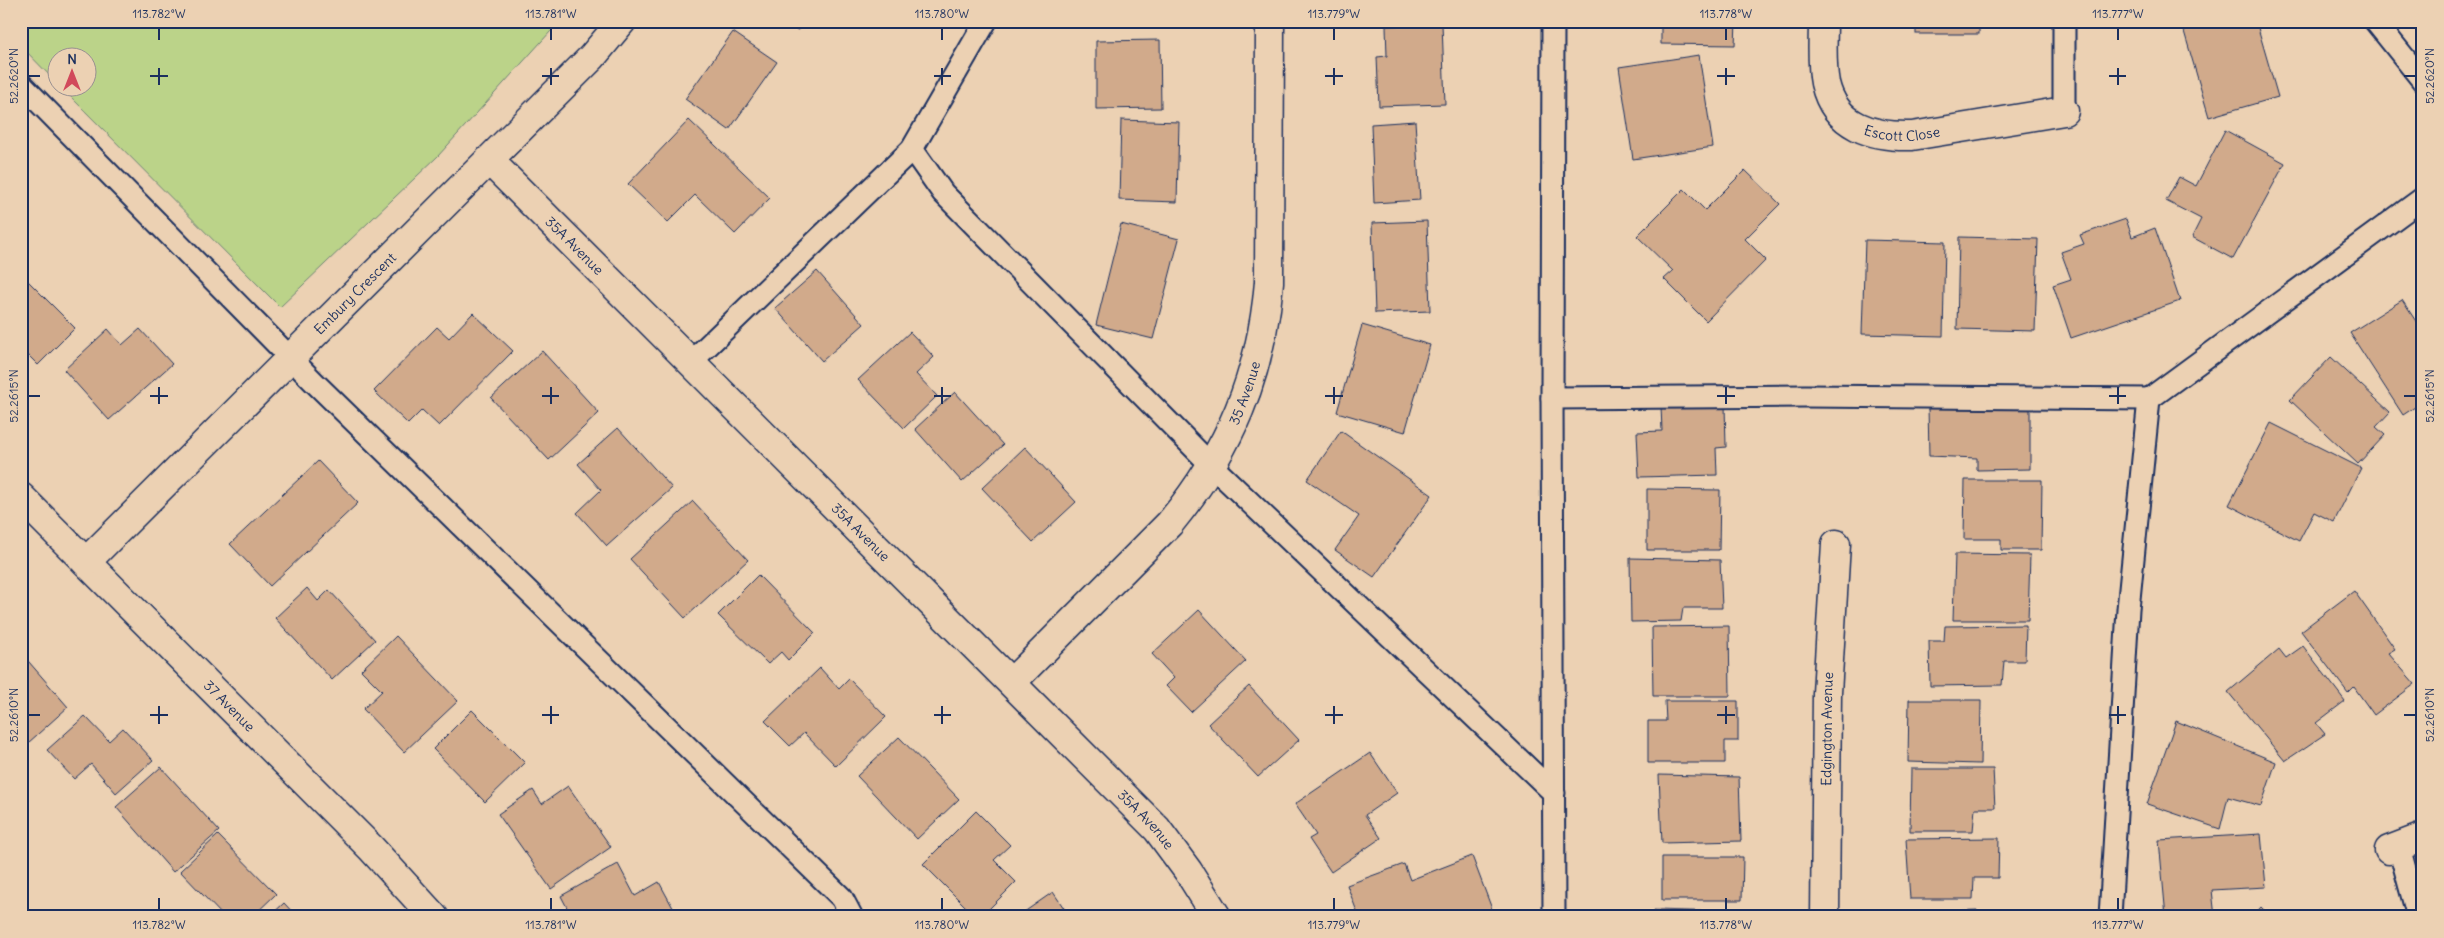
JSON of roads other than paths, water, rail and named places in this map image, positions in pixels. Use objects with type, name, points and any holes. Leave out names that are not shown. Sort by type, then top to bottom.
[{"type":"street","name":"Embury Crescent","points":[[86,562],[292,359],[592,57],[622,21]]},
{"type":"street","name":"35 Avenue","points":[[1012,682],[1170,523],[1212,466],[1229,436],[1246,396],[1258,357],[1266,316],[1270,251],[1270,21]]},
{"type":"street","name":"Escott Close","points":[[1823,21],[1823,68],[1825,84],[1831,99],[1851,123],[1868,132],[1889,136],[1912,136],[2064,111]]},
{"type":"street","name":"35A Avenue","points":[[489,160],[1157,828],[1188,871],[1217,917]]},
{"type":"street","name":"37 Avenue","points":[[21,497],[371,848],[434,917]]},
{"type":"street","name":"Edgington Avenue","points":[[1825,917],[1827,693],[1836,544]]},
{"type":"lane","points":[[692,361],[912,148],[986,21]]},
{"type":"lane","points":[[1553,21],[1554,917]]},
{"type":"lane","points":[[2064,21],[2064,111]]},
{"type":"lane","points":[[2375,21],[2423,81]]},
{"type":"lane","points":[[21,84],[292,359],[842,898],[852,917]]},
{"type":"lane","points":[[912,148],[943,193],[1212,466],[1554,793]]},
{"type":"lane","points":[[1552,398],[1806,396],[2149,400],[2423,198]]},
{"type":"lane","points":[[2110,917],[2128,609],[2149,400]]},
{"type":"lane","points":[[2404,845],[2418,917]]}]
